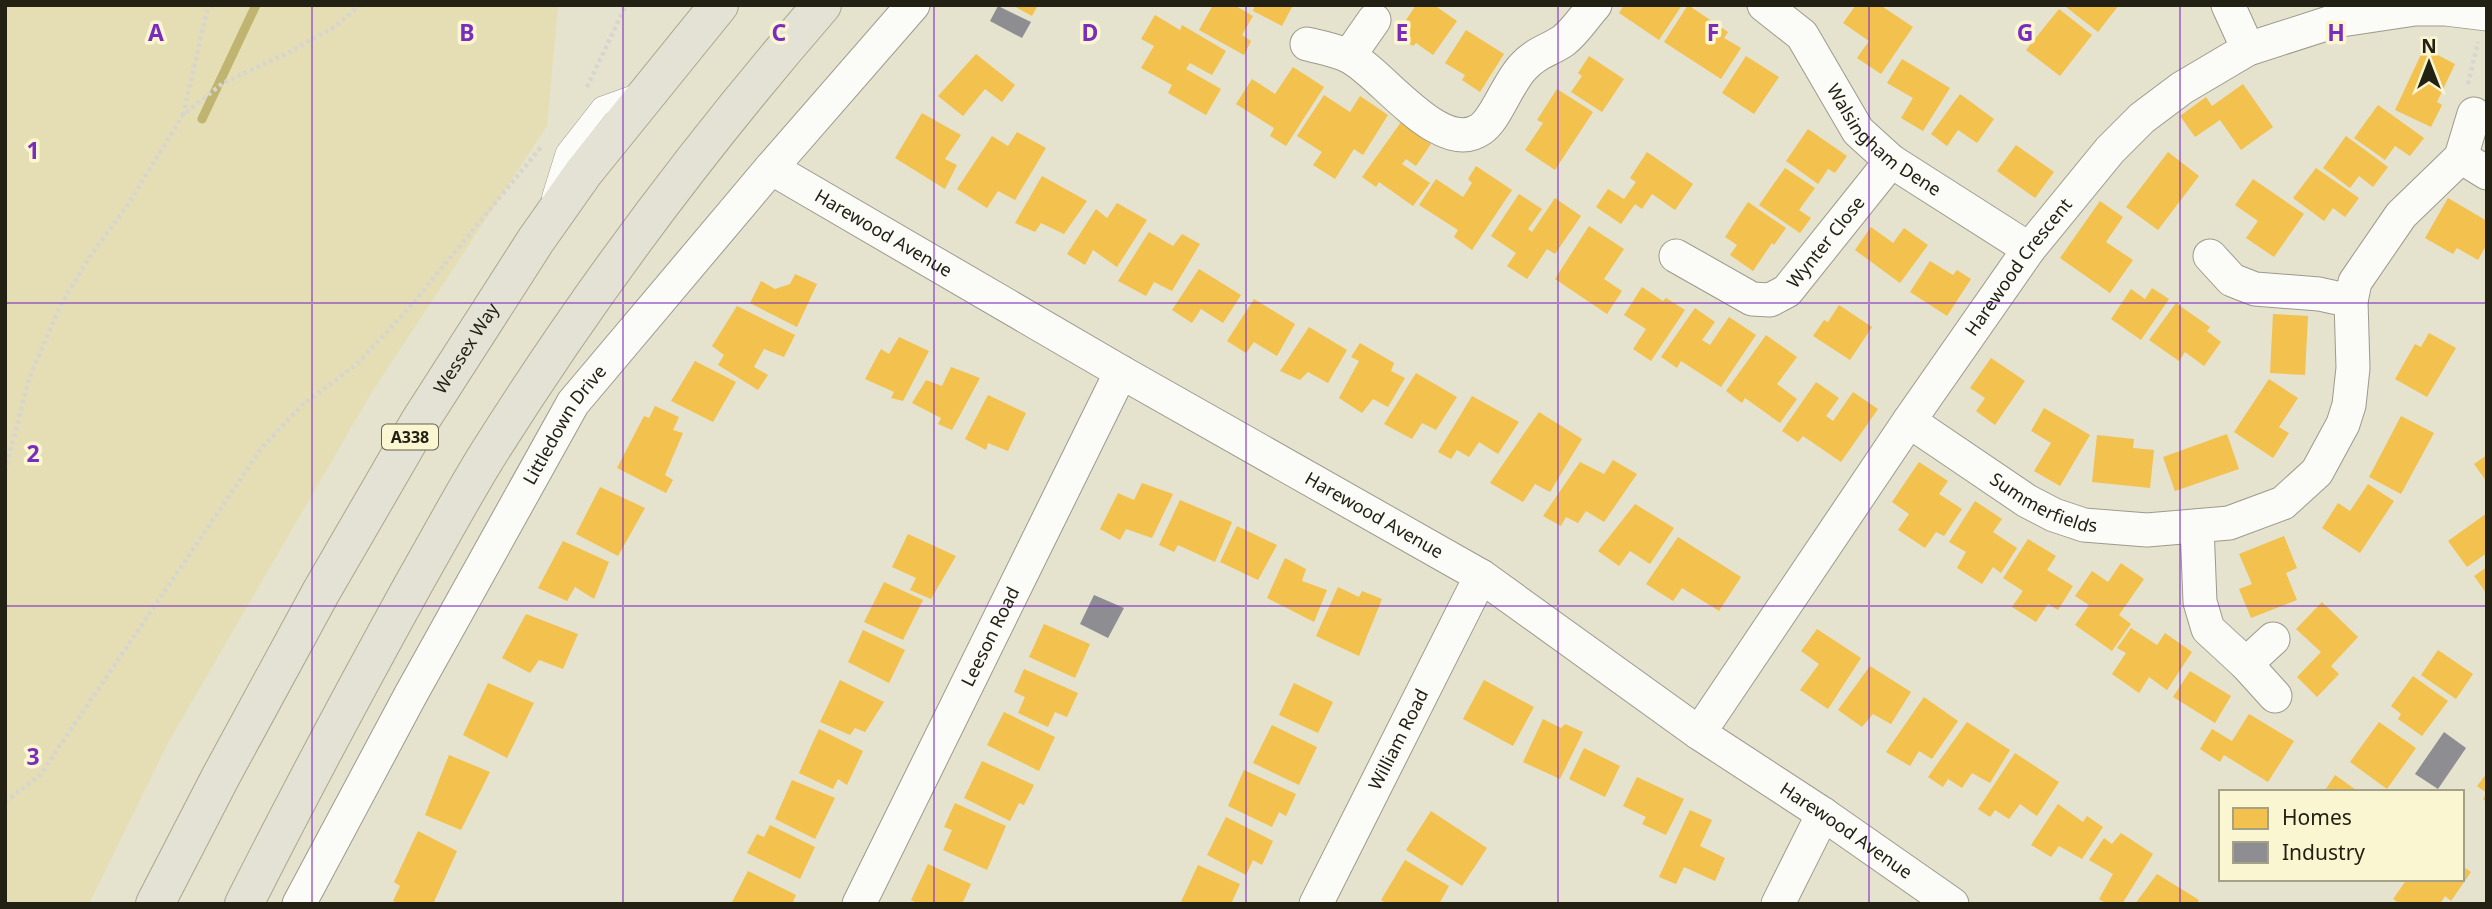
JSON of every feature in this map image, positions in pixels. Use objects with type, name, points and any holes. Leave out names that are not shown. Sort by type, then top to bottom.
[{"type":"highway","name":"Wessex Way","points":[[155,904],[321,592],[420,421],[536,240],[584,172],[719,5]]},
{"type":"highway","points":[[244,904],[378,648],[485,459],[602,283],[646,222],[821,10]]},
{"type":"street","name":"Littledown Drive","points":[[299,904],[410,696],[573,403],[913,5]]},
{"type":"street","points":[[1307,44],[1349,56],[1445,131],[1457,135],[1470,134],[1490,121],[1508,84],[1524,66],[1542,51],[1564,41],[1595,5]]},
{"type":"street","name":"Walsingham Dene","points":[[1764,5],[1802,35],[1858,131],[1891,161],[2029,250]]},
{"type":"street","points":[[2228,5],[2248,49]]},
{"type":"street","name":"Harewood Crescent","points":[[1699,733],[1909,421],[2029,250],[2110,150],[2142,118],[2182,88],[2248,49],[2335,22],[2415,9],[2446,9],[2486,14]]},
{"type":"street","points":[[1349,56],[1374,20]]},
{"type":"street","name":"Summerfields","points":[[1909,421],[2026,501],[2054,515],[2084,525],[2147,530],[2229,523],[2283,503],[2317,472],[2343,424],[2349,405],[2353,368],[2351,301],[2356,282],[2401,215],[2474,165],[2474,114]]},
{"type":"street","name":"Wynter Close","points":[[1676,256],[1752,299],[1770,300],[1787,291],[1891,161]]},
{"type":"street","name":"Harewood Avenue","points":[[771,168],[1121,372],[1480,576],[1699,733],[1823,814],[1952,904]]},
{"type":"street","points":[[2210,256],[2232,280],[2255,289],[2319,294],[2351,301]]},
{"type":"street","name":"Leeson Road","points":[[859,904],[1121,372]]},
{"type":"street","points":[[2197,526],[2200,602],[2208,629],[2276,696]]},
{"type":"street","name":"William Road","points":[[1316,904],[1480,576]]},
{"type":"street","points":[[2246,664],[2273,639]]},
{"type":"street","points":[[1779,904],[1823,814]]},
{"type":"path","points":[[5,471],[29,379],[59,308],[183,115],[207,11],[212,5]]},
{"type":"path","points":[[183,115],[223,83],[290,52],[336,26],[360,5]]},
{"type":"path","points":[[582,96],[626,5]]},
{"type":"path","points":[[2474,114],[2466,94],[2486,14]]},
{"type":"path","points":[[5,802],[40,775],[261,449],[302,405],[357,364],[408,309],[547,141]]},
{"type":"shaded area","points":[[5,5],[558,5],[547,126],[370,395],[169,741],[89,904],[5,904]]},
{"type":"building: Homes","points":[[1012,5],[1038,5],[1032,16]]},
{"type":"building: Homes","points":[[1213,5],[1234,5],[1253,16],[1242,35],[1251,41],[1244,55],[1199,30]]},
{"type":"building: Homes","points":[[1255,5],[1293,5],[1282,26],[1253,11]]},
{"type":"building: Homes","points":[[1416,5],[1434,5],[1457,21],[1433,55],[1416,43],[1413,46],[1396,35]]},
{"type":"building: Homes","points":[[1624,5],[1682,5],[1659,40],[1619,13]]},
{"type":"building: Homes","points":[[1688,5],[1728,32],[1724,38],[1741,48],[1721,79],[1664,42]]},
{"type":"building: Homes","points":[[1856,5],[1880,5],[1913,27],[1881,74],[1857,58],[1869,41],[1843,23]]},
{"type":"building: Homes","points":[[2119,5],[2098,32],[2066,7]]},
{"type":"building: Homes","points":[[2059,9],[2092,35],[2060,76],[2026,50]]},
{"type":"building: Homes","points":[[1155,15],[1180,30],[1182,25],[1226,51],[1212,75],[1190,63],[1186,69],[1221,89],[1206,115],[1168,93],[1172,85],[1141,68],[1154,46],[1141,39]]},
{"type":"building: Homes","points":[[1466,30],[1504,54],[1480,92],[1462,80],[1465,75],[1445,63]]},
{"type":"building: Homes","points":[[2424,48],[2455,64],[2437,102],[2442,105],[2431,127],[2395,110]]},
{"type":"building: Homes","points":[[976,54],[1015,85],[1002,102],[985,89],[963,116],[938,96]]},
{"type":"building: Homes","points":[[1589,56],[1624,79],[1602,112],[1571,92],[1582,76],[1578,73]]},
{"type":"building: Homes","points":[[1746,56],[1779,77],[1754,114],[1722,93]]},
{"type":"building: Homes","points":[[1902,59],[1950,88],[1923,131],[1901,118],[1913,98],[1887,83]]},
{"type":"building: Homes","points":[[1293,67],[1324,87],[1286,146],[1270,136],[1274,128],[1236,104],[1252,79],[1275,94]]},
{"type":"building: Homes","points":[[2243,84],[2273,127],[2241,150],[2220,120],[2195,137],[2180,116],[2206,97],[2212,106]]},
{"type":"building: Homes","points":[[1557,89],[1593,112],[1555,170],[1525,150],[1543,123],[1537,120]]},
{"type":"building: Homes","points":[[1960,94],[1994,119],[1977,143],[1958,130],[1947,146],[1931,134]]},
{"type":"building: Homes","points":[[1324,95],[1350,112],[1360,96],[1388,115],[1363,155],[1354,149],[1335,179],[1313,165],[1322,152],[1297,136]]},
{"type":"building: Homes","points":[[2378,105],[2424,138],[2410,156],[2395,146],[2385,160],[2354,138]]},
{"type":"building: Homes","points":[[922,113],[961,135],[945,159],[957,165],[945,189],[895,158]]},
{"type":"building: Homes","points":[[1401,122],[1431,144],[1416,166],[1406,159],[1402,164],[1430,183],[1413,206],[1379,182],[1376,187],[1362,177]]},
{"type":"building: Homes","points":[[1808,129],[1847,156],[1835,173],[1828,169],[1818,184],[1786,161]]},
{"type":"building: Homes","points":[[1017,132],[1046,148],[1015,200],[998,191],[987,208],[957,189],[992,136],[1008,146]]},
{"type":"building: Homes","points":[[2346,136],[2388,167],[2373,187],[2359,176],[2350,188],[2323,168]]},
{"type":"building: Homes","points":[[2016,145],[2054,172],[2035,198],[1997,171]]},
{"type":"building: Homes","points":[[1647,152],[1693,184],[1675,210],[1652,194],[1642,209],[1635,204],[1621,224],[1596,207],[1608,189],[1624,199],[1636,182],[1630,178]]},
{"type":"building: Homes","points":[[2168,152],[2199,176],[2158,230],[2126,207]]},
{"type":"building: Homes","points":[[1476,166],[1512,190],[1472,250],[1454,237],[1458,230],[1419,205],[1436,179],[1463,197],[1472,183],[1468,179]]},
{"type":"building: Homes","points":[[1785,168],[1815,188],[1799,210],[1811,218],[1800,233],[1759,205]]},
{"type":"building: Homes","points":[[2316,168],[2359,198],[2345,217],[2333,208],[2324,221],[2293,198]]},
{"type":"building: Homes","points":[[1042,176],[1087,201],[1064,234],[1041,223],[1035,232],[1015,223]]},
{"type":"building: Homes","points":[[2253,179],[2304,214],[2274,257],[2246,238],[2258,221],[2235,205]]},
{"type":"building: Homes","points":[[1519,194],[1542,209],[1528,229],[1532,232],[1555,198],[1581,216],[1555,254],[1547,249],[1527,279],[1507,266],[1516,253],[1491,236]]},
{"type":"building: Homes","points":[[2448,198],[2487,221],[2487,244],[2478,260],[2457,248],[2453,254],[2425,238]]},
{"type":"building: Homes","points":[[2100,201],[2123,217],[2106,242],[2133,260],[2110,293],[2060,258]]},
{"type":"building: Homes","points":[[1748,202],[1786,228],[1753,271],[1730,255],[1737,245],[1725,237]]},
{"type":"building: Homes","points":[[1117,203],[1147,220],[1117,267],[1093,250],[1085,265],[1067,254],[1096,209],[1107,218]]},
{"type":"building: Homes","points":[[1589,226],[1624,249],[1604,279],[1622,291],[1607,314],[1555,279]]},
{"type":"building: Homes","points":[[1871,227],[1893,243],[1904,228],[1928,245],[1900,283],[1855,250]]},
{"type":"building: Homes","points":[[1149,232],[1173,246],[1182,234],[1200,244],[1172,291],[1154,282],[1146,296],[1118,281]]},
{"type":"building: Homes","points":[[1930,261],[1953,275],[1957,270],[1971,279],[1947,316],[1910,292]]},
{"type":"building: Homes","points":[[1199,269],[1241,295],[1223,323],[1201,309],[1192,323],[1172,310]]},
{"type":"building: Homes","points":[[795,274],[817,284],[797,327],[750,303],[761,281],[775,289],[790,284]]},
{"type":"building: Homes","points":[[1642,287],[1663,301],[1666,298],[1685,310],[1651,361],[1633,349],[1646,329],[1624,315]]},
{"type":"building: Homes","points":[[2152,288],[2169,299],[2141,340],[2111,319],[2131,289],[2145,299]]},
{"type":"building: Homes","points":[[1254,299],[1295,324],[1277,356],[1254,342],[1246,353],[1227,341]]},
{"type":"building: Homes","points":[[2176,303],[2210,327],[2207,331],[2221,342],[2204,366],[2185,352],[2179,361],[2149,340]]},
{"type":"building: Homes","points":[[1839,305],[1872,327],[1850,360],[1813,336],[1824,320],[1828,322]]},
{"type":"building: Homes","points":[[737,306],[795,335],[784,357],[764,349],[754,367],[768,375],[758,390],[718,365],[724,355],[712,346]]},
{"type":"building: Homes","points":[[1695,308],[1715,322],[1702,340],[1710,345],[1729,317],[1756,335],[1721,387],[1681,361],[1677,368],[1661,357]]},
{"type":"building: Homes","points":[[2273,314],[2308,316],[2305,375],[2270,373]]},
{"type":"building: Homes","points":[[1309,327],[1347,350],[1328,383],[1308,372],[1300,380],[1280,371]]},
{"type":"building: Homes","points":[[2429,333],[2456,348],[2427,397],[2395,379],[2415,344],[2421,347]]},
{"type":"building: Homes","points":[[1766,335],[1797,357],[1777,384],[1797,399],[1780,423],[1745,398],[1742,403],[1726,391]]},
{"type":"building: Homes","points":[[899,337],[929,351],[903,401],[891,398],[894,392],[865,379],[881,349],[889,354]]},
{"type":"building: Homes","points":[[1360,343],[1394,363],[1391,371],[1405,378],[1388,407],[1373,399],[1362,413],[1339,398],[1359,361],[1351,357]]},
{"type":"building: Homes","points":[[1991,358],[2025,381],[1995,425],[1976,411],[1985,398],[1970,388]]},
{"type":"building: Homes","points":[[695,361],[736,382],[713,422],[671,401]]},
{"type":"building: Homes","points":[[951,367],[980,378],[952,430],[938,424],[941,418],[912,403],[926,380],[942,386]]},
{"type":"building: Homes","points":[[1416,373],[1457,397],[1436,430],[1422,423],[1412,439],[1384,424]]},
{"type":"building: Homes","points":[[2269,379],[2298,398],[2279,427],[2289,433],[2273,458],[2234,432]]},
{"type":"building: Homes","points":[[1816,382],[1839,398],[1826,416],[1833,421],[1853,392],[1878,409],[1841,462],[1803,436],[1798,442],[1782,431]]},
{"type":"building: Homes","points":[[988,395],[1026,413],[1008,451],[988,443],[986,450],[965,439]]},
{"type":"building: Homes","points":[[1472,396],[1519,422],[1498,454],[1479,442],[1469,457],[1457,450],[1451,459],[1438,452]]},
{"type":"building: Homes","points":[[655,406],[679,417],[673,430],[683,433],[665,475],[673,480],[666,493],[617,468],[644,416],[649,418]]},
{"type":"building: Homes","points":[[2044,408],[2090,435],[2060,486],[2034,471],[2051,443],[2031,431]]},
{"type":"building: Homes","points":[[1539,412],[1582,439],[1550,492],[1535,484],[1523,502],[1490,483]]},
{"type":"building: Homes","points":[[2401,416],[2434,433],[2401,494],[2369,477]]},
{"type":"building: Homes","points":[[2227,434],[2239,469],[2175,491],[2163,457]]},
{"type":"building: Homes","points":[[2097,435],[2134,439],[2133,448],[2154,450],[2150,488],[2092,482]]},
{"type":"building: Homes","points":[[2487,455],[2487,482],[2474,464]]},
{"type":"building: Homes","points":[[1613,460],[1637,474],[1604,522],[1586,511],[1578,523],[1566,517],[1561,526],[1543,516],[1580,462],[1604,474]]},
{"type":"building: Homes","points":[[1919,462],[1948,481],[1939,494],[1962,509],[1944,536],[1936,532],[1925,548],[1898,530],[1909,514],[1892,502]]},
{"type":"building: Homes","points":[[1142,483],[1173,494],[1152,538],[1126,529],[1120,540],[1100,529],[1118,493],[1134,500]]},
{"type":"building: Homes","points":[[2368,484],[2394,501],[2360,553],[2322,528],[2338,503],[2350,511]]},
{"type":"building: Homes","points":[[600,487],[645,508],[618,556],[576,534]]},
{"type":"building: Homes","points":[[1180,500],[1232,522],[1215,562],[1178,545],[1174,552],[1159,545]]},
{"type":"building: Homes","points":[[1975,501],[2002,519],[1993,532],[2017,548],[2001,573],[1993,567],[1982,584],[1957,568],[1966,552],[1949,542]]},
{"type":"building: Homes","points":[[1635,504],[1674,528],[1650,564],[1630,551],[1619,566],[1598,551]]},
{"type":"building: Homes","points":[[2487,513],[2487,553],[2467,567],[2448,541]]},
{"type":"building: Homes","points":[[1237,526],[1277,545],[1258,580],[1220,562]]},
{"type":"building: Homes","points":[[908,534],[956,556],[931,599],[910,590],[916,578],[892,567]]},
{"type":"building: Homes","points":[[2284,536],[2297,568],[2286,573],[2297,600],[2251,618],[2239,589],[2252,584],[2239,554]]},
{"type":"building: Homes","points":[[1678,537],[1741,577],[1719,611],[1682,588],[1673,601],[1646,584]]},
{"type":"building: Homes","points":[[2028,539],[2056,556],[2047,570],[2073,586],[2058,610],[2048,604],[2036,622],[2012,607],[2023,591],[2003,578]]},
{"type":"building: Homes","points":[[563,541],[609,562],[594,599],[575,587],[567,601],[538,588]]},
{"type":"building: Homes","points":[[1285,558],[1306,569],[1302,581],[1327,590],[1314,622],[1267,598]]},
{"type":"building: Homes","points":[[2121,563],[2144,579],[2119,615],[2131,624],[2112,651],[2075,625],[2089,605],[2075,596],[2092,571],[2108,582]]},
{"type":"building: Homes","points":[[2487,567],[2487,594],[2474,576]]},
{"type":"building: Homes","points":[[884,582],[923,600],[903,640],[864,622]]},
{"type":"building: Homes","points":[[1338,587],[1359,597],[1362,591],[1382,599],[1359,656],[1316,636]]},
{"type":"building: Homes","points":[[2322,602],[2358,637],[2331,666],[2339,674],[2317,697],[2297,677],[2321,652],[2296,629]]},
{"type":"building: Homes","points":[[526,614],[578,634],[563,669],[539,660],[530,673],[502,658]]},
{"type":"building: Homes","points":[[1044,624],[1090,644],[1075,678],[1029,657]]},
{"type":"building: Homes","points":[[2131,628],[2157,645],[2165,633],[2192,652],[2167,690],[2149,677],[2139,693],[2112,674],[2126,653],[2117,648]]},
{"type":"building: Homes","points":[[1817,629],[1861,658],[1828,709],[1800,690],[1819,664],[1801,651]]},
{"type":"building: Homes","points":[[863,630],[905,650],[889,683],[848,662]]},
{"type":"building: Homes","points":[[2438,650],[2473,674],[2456,699],[2421,675]]},
{"type":"building: Homes","points":[[1870,666],[1911,692],[1891,724],[1873,714],[1862,727],[1838,710]]},
{"type":"building: Homes","points":[[1024,669],[1078,693],[1067,717],[1055,712],[1048,727],[1018,713],[1025,697],[1014,692]]},
{"type":"building: Homes","points":[[2190,671],[2231,696],[2215,723],[2173,697]]},
{"type":"building: Homes","points":[[2413,676],[2448,701],[2422,736],[2398,719],[2401,714],[2391,706]]},
{"type":"building: Homes","points":[[840,680],[884,702],[865,732],[855,728],[850,735],[820,722]]},
{"type":"building: Homes","points":[[1484,680],[1534,707],[1513,746],[1463,719]]},
{"type":"building: Homes","points":[[488,683],[534,703],[507,758],[463,735]]},
{"type":"building: Homes","points":[[1294,683],[1333,702],[1318,733],[1279,715]]},
{"type":"building: Homes","points":[[1924,697],[1958,721],[1932,759],[1919,751],[1910,766],[1886,752]]},
{"type":"building: Homes","points":[[1004,712],[1055,737],[1039,771],[987,745]]},
{"type":"building: Homes","points":[[2249,714],[2294,741],[2268,782],[2224,755],[2220,762],[2200,749],[2212,729],[2232,741]]},
{"type":"building: Homes","points":[[1543,719],[1561,728],[1565,724],[1583,732],[1560,779],[1523,762]]},
{"type":"building: Homes","points":[[1967,722],[2010,750],[1990,783],[1972,773],[1962,788],[1948,779],[1943,787],[1928,777]]},
{"type":"building: Homes","points":[[2379,722],[2416,748],[2387,789],[2350,762]]},
{"type":"building: Homes","points":[[1272,725],[1317,747],[1299,785],[1253,763]]},
{"type":"building: Homes","points":[[819,729],[863,751],[847,785],[838,779],[833,789],[799,773]]},
{"type":"building: Homes","points":[[1584,748],[1620,766],[1605,797],[1569,779]]},
{"type":"building: Homes","points":[[2015,753],[2059,782],[2037,816],[2020,804],[2009,819],[1995,810],[1990,817],[1978,809]]},
{"type":"building: Homes","points":[[449,755],[490,772],[461,830],[425,815]]},
{"type":"building: Homes","points":[[982,761],[1034,785],[1024,805],[1019,803],[1010,821],[964,798]]},
{"type":"building: Homes","points":[[1244,770],[1296,794],[1286,816],[1279,812],[1272,827],[1228,806]]},
{"type":"building: Homes","points":[[2487,773],[2487,793],[2477,786]]},
{"type":"building: Homes","points":[[2335,775],[2356,790],[2325,790]]},
{"type":"building: Homes","points":[[1637,777],[1684,799],[1666,835],[1642,824],[1646,817],[1623,806]]},
{"type":"building: Homes","points":[[792,780],[835,798],[815,839],[775,819]]},
{"type":"building: Homes","points":[[955,803],[1006,826],[987,870],[943,850],[952,830],[944,827]]},
{"type":"building: Homes","points":[[2058,804],[2083,822],[2087,816],[2103,827],[2082,859],[2059,846],[2051,857],[2031,845]]},
{"type":"building: Homes","points":[[1690,810],[1712,820],[1700,846],[1725,858],[1715,881],[1684,867],[1676,884],[1659,877]]},
{"type":"building: Homes","points":[[1431,811],[1487,848],[1462,886],[1406,850]]},
{"type":"building: Homes","points":[[1226,817],[1273,841],[1262,865],[1253,860],[1246,875],[1207,855]]},
{"type":"building: Homes","points":[[770,825],[815,847],[800,879],[747,853],[757,834],[764,837]]},
{"type":"building: Homes","points":[[418,831],[457,851],[433,904],[400,904],[393,901],[400,886],[394,882]]},
{"type":"building: Homes","points":[[2121,833],[2153,854],[2122,904],[2107,904],[2099,899],[2113,874],[2089,860],[2104,838],[2112,844]]},
{"type":"building: Homes","points":[[1405,860],[1449,886],[1439,904],[1387,904],[1381,900]]},
{"type":"building: Homes","points":[[928,864],[971,884],[962,904],[919,904],[911,900]]},
{"type":"building: Homes","points":[[1198,865],[1240,884],[1231,904],[1180,904]]},
{"type":"building: Homes","points":[[2464,867],[2471,872],[2451,901],[2445,896],[2440,904],[2400,904],[2393,899],[2406,881],[2464,881]]},
{"type":"building: Homes","points":[[748,871],[796,895],[792,904],[731,904]]},
{"type":"building: Homes","points":[[2157,874],[2199,900],[2196,904],[2135,904]]},
{"type":"building: Industry","points":[[998,6],[1031,22],[1022,38],[990,21]]},
{"type":"building: Industry","points":[[1094,595],[1124,608],[1108,638],[1080,624]]},
{"type":"building: Industry","points":[[2444,732],[2466,748],[2438,789],[2415,774]]},
{"type":"waterway","points":[[202,119],[256,5]]}]
